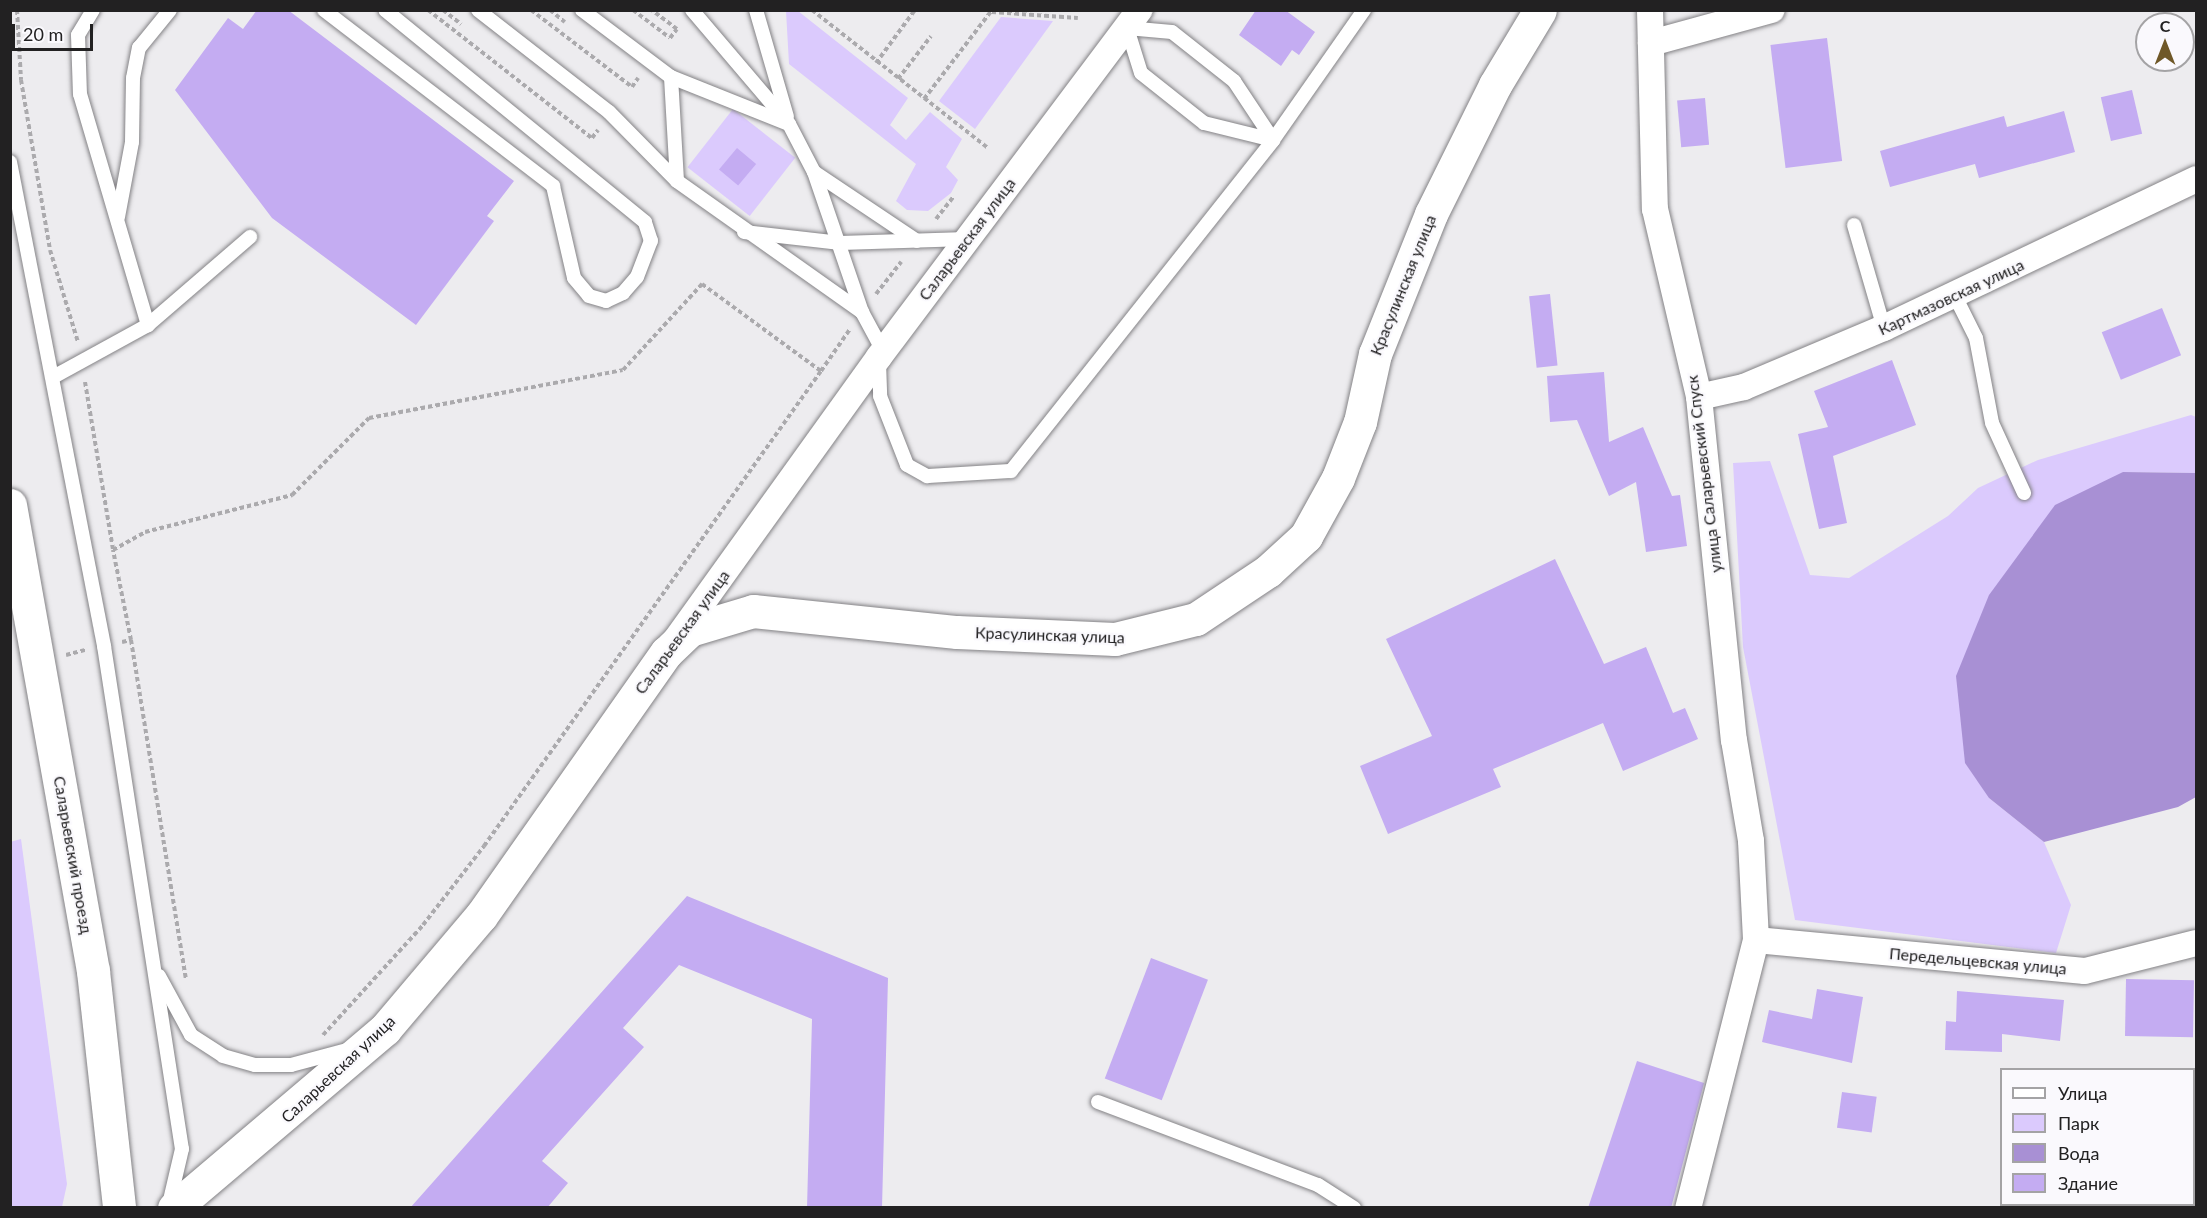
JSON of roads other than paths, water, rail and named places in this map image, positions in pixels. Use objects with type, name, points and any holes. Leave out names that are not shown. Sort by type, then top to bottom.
[{"type":"street","name":"Красулинская улица","points":[[666,653],[690,630],[753,611],[957,632],[1143,636],[1196,619],[1268,571],[1306,536],[1338,478],[1360,422],[1375,354],[1431,214],[1495,85],[1540,10]]},
{"type":"street","name":"улица Саларьевский Спуск","points":[[1650,10],[1655,209],[1699,397],[1732,718],[1751,841],[1756,940],[1688,1208]]},
{"type":"street","points":[[1651,43],[1772,10]]},
{"type":"street","name":"Саларьевская улица","points":[[174,1208],[386,1029],[481,915],[881,354],[1134,19]]},
{"type":"street","name":"Картмазовская улица","points":[[1699,397],[1744,387],[1884,328],[2196,179]]},
{"type":"street","name":"Саларьевский проезд","points":[[11,508],[93,971],[119,1208]]},
{"type":"street","name":"Передельцевская улица","points":[[1756,940],[2085,971],[2196,943]]},
{"type":"lane","points":[[93,10],[78,36],[80,94],[148,325]]},
{"type":"lane","points":[[118,219],[132,142],[133,78],[139,48],[170,10]]},
{"type":"lane","points":[[324,10],[553,186],[574,278],[589,296],[606,301],[623,293],[637,277],[651,241],[645,222],[385,10]]},
{"type":"lane","points":[[478,10],[609,112],[677,180],[742,232],[862,312]]},
{"type":"lane","points":[[582,10],[671,77],[789,124]]},
{"type":"lane","points":[[692,10],[789,124]]},
{"type":"lane","points":[[756,10],[789,124],[814,172],[862,312],[881,354],[880,396],[907,465],[927,476],[1011,471],[1273,140],[1364,10]]},
{"type":"lane","points":[[1134,19],[1172,32],[1234,81],[1273,140],[1203,123],[1141,74],[1134,19]]},
{"type":"lane","points":[[671,77],[677,180]]},
{"type":"lane","points":[[10,162],[55,376],[104,646],[182,1149],[178,1183],[166,1208]]},
{"type":"lane","points":[[814,172],[917,242]]},
{"type":"lane","points":[[1854,225],[1884,328]]},
{"type":"lane","points":[[742,232],[840,243],[967,239]]},
{"type":"lane","points":[[55,376],[148,325],[250,237]]},
{"type":"lane","points":[[1955,296],[1976,338],[1992,423],[2024,493]]},
{"type":"lane","points":[[152,961],[191,1035],[223,1056],[255,1065],[291,1065],[347,1050],[386,1029]]},
{"type":"lane","points":[[1098,1102],[1318,1185],[1354,1208]]},
{"type":"water","points":[[2123,472],[2196,473],[2196,797],[2178,807],[2044,842],[1989,798],[1965,763],[1956,676],[1989,595],[2055,505]]}]
